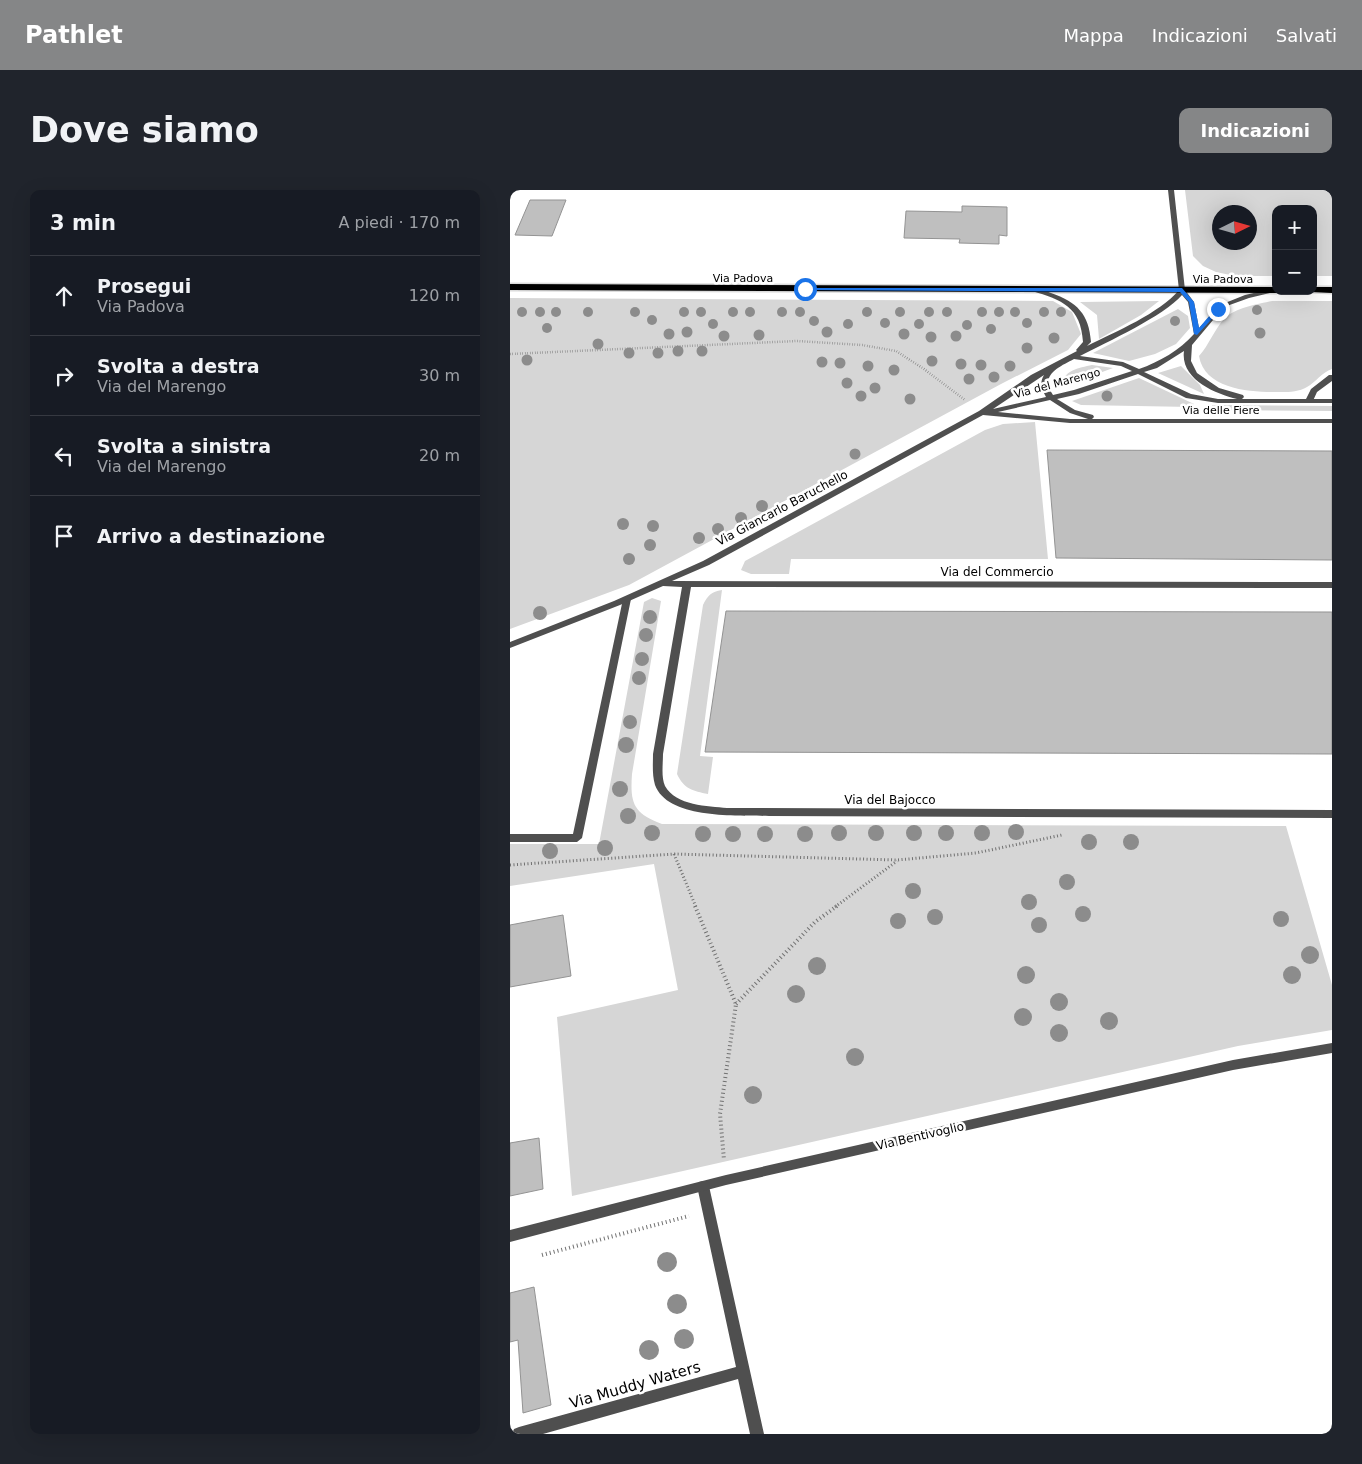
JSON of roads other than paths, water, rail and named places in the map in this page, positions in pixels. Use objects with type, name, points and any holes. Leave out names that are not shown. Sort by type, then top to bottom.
[{"type":"main road","name":"Via Padova","points":[[510,287],[1272,290]]},
{"type":"main road","points":[[1317,290],[1332,290]]},
{"type":"street","points":[[1171,190],[1182,290],[1191,302],[1197,334]]},
{"type":"street","points":[[1034,290],[1064,299],[1081,316],[1088,330],[1087,342],[1074,357]]},
{"type":"street","name":"Via Giancarlo Baruchello","points":[[510,645],[662,584],[706,563],[982,413],[1034,377],[1144,320],[1174,300],[1182,290]]},
{"type":"street","name":"Via del Marengo","points":[[982,413],[1051,397],[1154,366],[1188,345],[1222,306],[1247,296],[1272,291]]},
{"type":"street","name":"Via delle Fiere","points":[[1188,345],[1187,361],[1197,376],[1209,386],[1233,396],[1261,401]]},
{"type":"street","name":"Via del Marengo","points":[[1074,357],[1123,364],[1136,372]]},
{"type":"street","points":[[1051,397],[1045,388],[1044,377],[1052,367]]},
{"type":"street","name":"Via delle Fiere","points":[[1136,372],[1189,396],[1218,401],[1332,401]]},
{"type":"street","points":[[1309,401],[1314,391],[1332,377]]},
{"type":"street","name":"Via delle Fiere","points":[[1051,397],[1072,412],[1110,421]]},
{"type":"street","name":"Via delle Fiere","points":[[982,413],[1070,421],[1332,421]]},
{"type":"street","name":"Via del Commercio","points":[[662,584],[1332,585]]},
{"type":"street","name":"Via del Bajocco","points":[[687,584],[658,754],[658,776],[662,788],[671,799],[693,807],[769,812],[1332,814]]},
{"type":"street","points":[[510,838],[577,838],[627,598]]},
{"type":"street","name":"Via Bentivoglio","points":[[510,1236],[726,1180],[1233,1065],[1332,1048]]},
{"type":"street","points":[[704,1186],[757,1434]]},
{"type":"street","name":"Via Muddy Waters","points":[[518,1434],[535,1432],[743,1371]]}]
